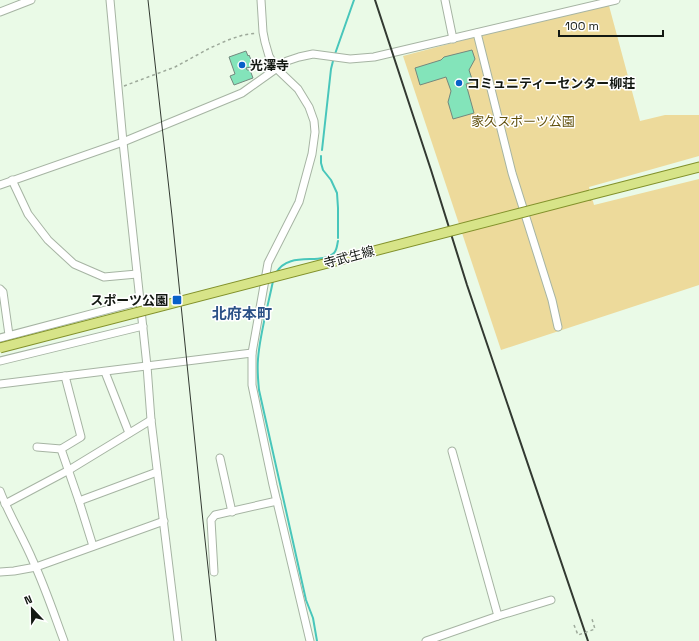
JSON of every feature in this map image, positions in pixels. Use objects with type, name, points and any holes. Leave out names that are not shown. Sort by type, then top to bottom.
[{"type":"main road","name":"寺武生線","points":[[0,348],[699,167]]},
{"type":"street","points":[[0,12],[31,0]]},
{"type":"street","points":[[110,0],[123,142],[148,366],[151,420],[178,641]]},
{"type":"street","points":[[261,0],[263,32],[269,56],[276,68],[298,89],[309,107],[314,121],[312,154],[299,202],[268,263],[252,353],[252,385],[277,501],[310,641]]},
{"type":"street","points":[[445,0],[453,38]]},
{"type":"street","points":[[0,185],[123,142],[242,93],[287,61],[299,57],[313,54],[350,60],[374,57],[616,0]]},
{"type":"street","points":[[477,33],[512,173],[552,300],[558,327]]},
{"type":"street","points":[[12,180],[28,214],[48,240],[74,264],[104,277],[137,274]]},
{"type":"street","points":[[0,289],[3,292],[9,336]]},
{"type":"street","points":[[0,338],[140,301]]},
{"type":"street","points":[[0,361],[143,326]]},
{"type":"street","points":[[0,384],[252,353]]},
{"type":"street","points":[[105,372],[129,433]]},
{"type":"street","points":[[37,447],[61,449],[81,438],[65,376]]},
{"type":"street","points":[[5,504],[69,470],[151,420]]},
{"type":"street","points":[[61,449],[93,546]]},
{"type":"street","points":[[452,451],[498,616]]},
{"type":"street","points":[[220,458],[232,512]]},
{"type":"street","points":[[79,501],[157,472]]},
{"type":"street","points":[[0,491],[36,567],[64,641]]},
{"type":"street","points":[[214,572],[211,520],[215,515],[277,501]]},
{"type":"street","points":[[0,572],[36,567],[164,521]]},
{"type":"street","points":[[426,641],[498,616],[551,600]]},
{"type":"path","points":[[118,88],[175,67],[228,40],[243,35],[263,32]]},
{"type":"path","points":[[574,625],[578,635],[595,629],[592,619]]},
{"type":"green space","name":"家久スポーツ公園","points":[[608,2],[640,121],[665,115],[699,115],[699,156],[589,187],[594,205],[699,179],[699,285],[501,350],[403,56]]},
{"type":"building","name":"コミュニティーセンター柳荘","points":[[472,50],[475,59],[469,70],[473,82],[466,84],[474,113],[453,119],[448,102],[451,91],[446,77],[420,85],[415,68],[441,60],[444,57]]},
{"type":"building","points":[[246,51],[252,62],[250,63],[251,67],[246,68],[247,70],[250,70],[253,78],[234,85],[230,76],[235,74],[229,57]]},
{"type":"waterway","points":[[335,54],[354,0]]},
{"type":"waterway","points":[[322,150],[333,61]]},
{"type":"waterway","points":[[321,156],[323,170],[331,180],[337,193],[338,238]]},
{"type":"waterway","points":[[276,273],[282,266],[289,262],[328,257],[335,252],[338,241]]},
{"type":"waterway","points":[[273,281],[259,349],[259,390],[306,600],[313,618],[317,641]]},
{"type":"tram line","points":[[148,0],[216,641]]},
{"type":"railway","points":[[375,0],[467,285],[588,641]]},
{"type":"place","name":"光澤寺","points":[[242,65]]},
{"type":"place","name":"コミュニティーセンター柳荘","points":[[459,83]]},
{"type":"place","name":"スポーツ公園","points":[[177,300]]},
{"type":"district","name":"北府本町","points":[[242,313]]}]
